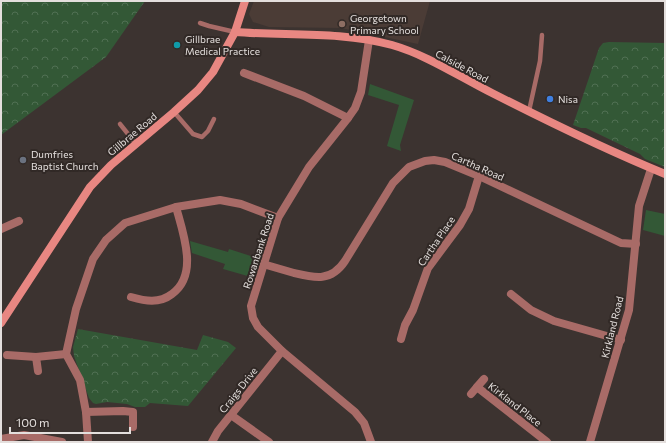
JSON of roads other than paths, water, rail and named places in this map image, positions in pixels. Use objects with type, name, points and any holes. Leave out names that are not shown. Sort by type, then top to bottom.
[{"type":"street","name":"Gillbrae Road","points":[[1,323],[85,194],[111,165],[174,112],[198,90],[213,72],[235,32],[245,1]]},
{"type":"street","name":"Calside Road","points":[[235,32],[333,36],[369,40],[392,45],[416,53],[529,111],[651,169],[665,174]]},
{"type":"street","name":"Rowanbank Road","points":[[369,40],[361,92],[355,108],[309,167],[278,218],[251,306],[253,318],[258,327],[282,351],[356,412],[364,423],[371,442]]},
{"type":"street","points":[[244,73],[304,96],[348,118]]},
{"type":"street","name":"Cartha Road","points":[[263,264],[313,278],[333,274],[345,261],[393,183],[409,167],[434,160],[445,162],[479,176],[621,243],[636,244]]},
{"type":"street","name":"Kirkland Road","points":[[590,442],[621,340],[628,310],[639,206],[651,169]]},
{"type":"street","name":"Cartha Place","points":[[401,338],[428,268],[463,220],[469,209],[479,176]]},
{"type":"street","points":[[88,442],[86,412],[80,380],[66,354],[76,309],[93,259],[106,240],[126,222],[176,207],[220,200],[241,204],[278,218]]},
{"type":"street","points":[[131,297],[147,302],[160,300],[179,289],[184,281],[187,273],[185,241],[176,207]]},
{"type":"street","points":[[1,229],[19,221]]},
{"type":"street","points":[[511,294],[531,310],[554,321],[621,340]]},
{"type":"street","name":"Craigs Drive","points":[[212,442],[218,431],[232,416],[282,351]]},
{"type":"street","points":[[7,355],[36,357],[66,354]]},
{"type":"street","points":[[36,357],[38,371]]},
{"type":"street","points":[[477,387],[484,379]]},
{"type":"street","name":"Kirkland Place","points":[[471,394],[477,387],[546,442]]},
{"type":"street","points":[[86,412],[133,412],[133,427]]},
{"type":"street","points":[[232,416],[269,442]]},
{"type":"street","points":[[1,439],[24,434],[62,442]]},
{"type":"lane","points":[[200,23],[235,32]]},
{"type":"lane","points":[[206,33],[209,26]]},
{"type":"lane","points":[[529,111],[540,61],[542,35]]},
{"type":"lane","points":[[174,112],[193,134],[202,137],[208,131],[214,119]]},
{"type":"lane","points":[[120,124],[136,144]]},
{"type":"place","name":"Georgetown Primary School","points":[[342,24]]},
{"type":"place","name":"Gillbrae Medical Practice","points":[[177,45]]},
{"type":"place","name":"Nisa","points":[[550,99]]},
{"type":"place","name":"Dumfries Baptist Church","points":[[23,160]]}]
